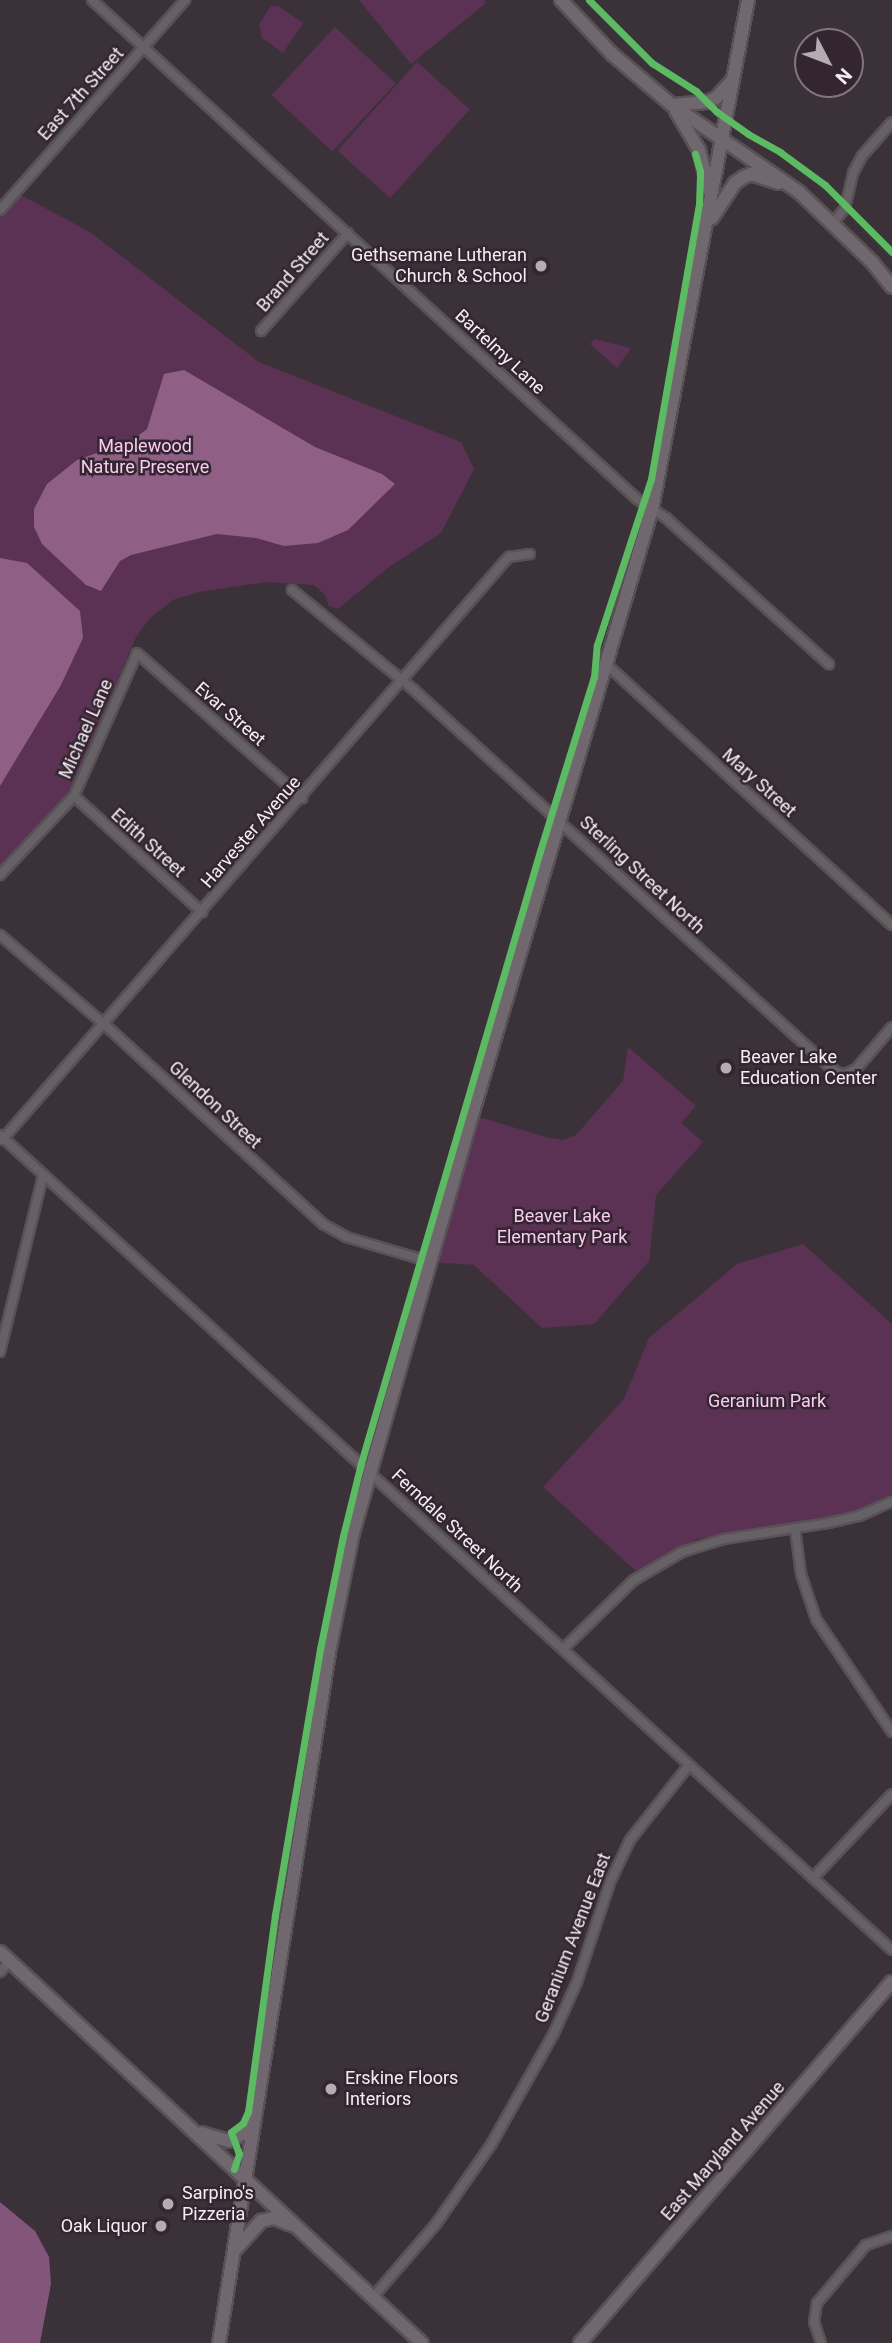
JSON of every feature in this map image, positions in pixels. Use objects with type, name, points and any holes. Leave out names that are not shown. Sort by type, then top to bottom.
[{"type":"main road","points":[[561,0],[612,54],[672,105],[792,187],[833,223],[892,287]]},
{"type":"main road","points":[[219,2343],[330,1647],[345,1570],[370,1472],[652,509],[748,0]]},
{"type":"main road","points":[[672,105],[708,102],[726,90],[735,77]]},
{"type":"main road","points":[[672,105],[699,150],[707,172],[710,204]]},
{"type":"main road","points":[[705,231],[721,200],[735,183],[744,177],[751,174],[792,187]]},
{"type":"main road","points":[[0,1952],[422,2343]]},
{"type":"main road","name":"East Maryland Avenue","points":[[580,2343],[892,1982]]},
{"type":"main road","points":[[189,2127],[215,2139],[229,2140],[245,2132],[256,2118]]},
{"type":"main road","points":[[234,2252],[252,2227],[265,2219],[280,2220],[298,2228]]},
{"type":"street","name":"Bartelmy Lane","points":[[92,0],[637,499],[666,518],[829,664]]},
{"type":"street","name":"East 7th Street","points":[[0,210],[185,0]]},
{"type":"street","points":[[833,223],[845,208],[853,173],[862,156],[892,122]]},
{"type":"street","name":"Brand Street","points":[[261,331],[348,233]]},
{"type":"street","name":"Harvester Avenue","points":[[1,1139],[302,798],[505,561],[509,557],[530,554]]},
{"type":"street","name":"Sterling Street North","points":[[292,590],[560,820],[832,1069],[843,1074],[856,1069],[892,1027]]},
{"type":"street","name":"Michael Lane","points":[[0,875],[74,796],[137,653]]},
{"type":"street","name":"Evar Street","points":[[137,653],[302,798]]},
{"type":"street","name":"Mary Street","points":[[606,664],[892,925]]},
{"type":"street","name":"Edith Street","points":[[74,796],[202,912]]},
{"type":"street","name":"Glendon Street","points":[[0,934],[104,1024],[323,1224],[346,1237],[431,1262]]},
{"type":"street","name":"Ferndale Street North","points":[[1,1139],[370,1472],[892,1950]]},
{"type":"street","points":[[0,1352],[43,1175]]},
{"type":"street","points":[[563,1649],[617,1594],[674,1556],[724,1539],[859,1516],[892,1501]]},
{"type":"street","points":[[795,1528],[801,1574],[816,1619],[892,1732]]},
{"type":"street","name":"Geranium Avenue East","points":[[373,2297],[436,2224],[503,2124],[554,2033],[577,1982],[611,1880],[630,1840],[689,1765]]},
{"type":"street","points":[[813,1878],[892,1794]]},
{"type":"street","points":[[0,1972],[10,1961]]},
{"type":"street","points":[[821,2343],[814,2322],[817,2303],[866,2245],[892,2235]]},
{"type":"green space","points":[[359,0],[484,0],[486,3],[411,64]]},
{"type":"green space","points":[[271,6],[278,6],[303,23],[283,53],[262,38],[259,24]]},
{"type":"green space","points":[[335,27],[396,84],[332,152],[272,95]]},
{"type":"green space","points":[[417,62],[470,110],[390,198],[337,150]]},
{"type":"green space","name":"Maplewood Nature Preserve","points":[[15,192],[90,232],[259,362],[461,442],[474,469],[441,533],[389,567],[338,609],[329,606],[325,595],[314,585],[267,582],[199,592],[173,600],[150,618],[136,637],[69,792],[0,867],[0,214]]},
{"type":"green space","points":[[595,339],[631,348],[617,368],[590,344]]},
{"type":"green space","name":"Beaver Lake Elementary Park","points":[[628,1047],[696,1106],[681,1123],[703,1142],[656,1195],[649,1261],[594,1324],[542,1328],[474,1265],[431,1262],[472,1115],[546,1137],[563,1140],[576,1135],[623,1081]]},
{"type":"green space","name":"Geranium Park","points":[[803,1244],[892,1324],[892,1494],[857,1512],[698,1539],[636,1571],[543,1487],[624,1399],[649,1338],[737,1264]]},
{"type":"shaded area","points":[[184,370],[315,447],[382,474],[395,484],[348,530],[318,543],[284,546],[256,538],[217,534],[131,555],[120,561],[101,591],[86,585],[42,544],[34,527],[34,509],[47,484],[77,460],[131,441],[147,429],[164,374]]},
{"type":"shaded area","points":[[0,558],[27,563],[80,611],[83,638],[61,685],[0,786]]},
{"type":"shaded area","points":[[0,2202],[35,2231],[49,2257],[51,2284],[40,2343],[0,2343]]},
{"type":"cycle path","points":[[589,0],[652,63],[696,91],[717,112],[748,134],[780,152],[825,185],[892,252]]},
{"type":"cycle path","points":[[234,2169],[239,2154],[231,2132],[243,2123],[248,2112],[275,1915],[320,1649],[343,1536],[361,1463],[540,851],[594,677],[597,645],[651,479],[699,204],[700,171],[695,154]]},
{"type":"place","name":"Gethsemane Lutheran Church & School","points":[[541,266]]},
{"type":"place","name":"Beaver Lake Education Center","points":[[726,1068]]},
{"type":"place","name":"Erskine Floors Interiors","points":[[331,2089]]},
{"type":"place","name":"Sarpino's Pizzeria","points":[[168,2204]]},
{"type":"place","name":"Oak Liquor","points":[[161,2226]]}]
